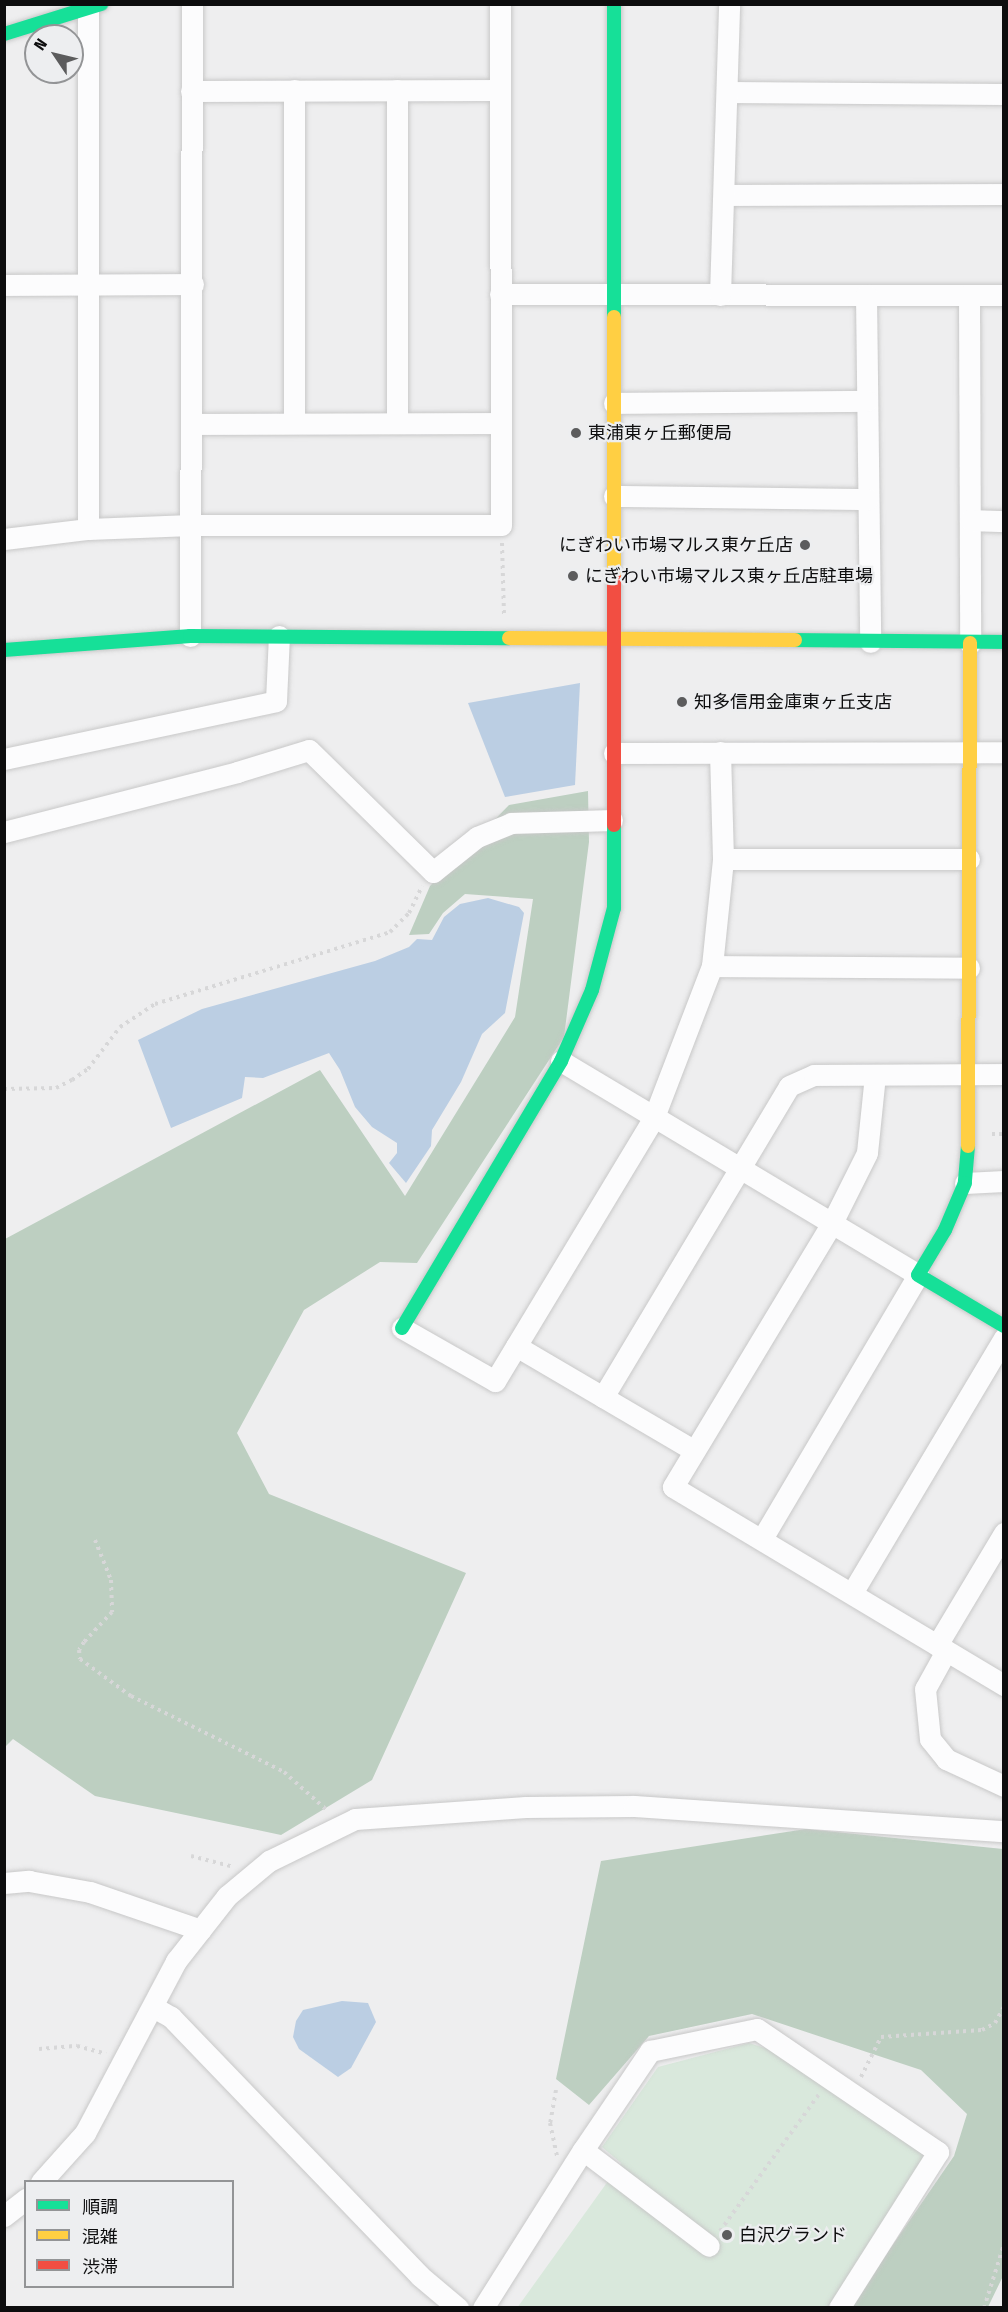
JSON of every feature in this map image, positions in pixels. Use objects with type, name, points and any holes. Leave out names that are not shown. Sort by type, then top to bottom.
[{"type":"street","points":[[190,636],[193,284],[192,4]]},
{"type":"street","points":[[4,539],[88,529],[191,525],[501,525],[500,4]]},
{"type":"street","points":[[614,4],[614,753],[612,820],[614,908],[592,990],[561,1061],[402,1328],[495,1381],[654,1117],[712,966],[723,859],[720,752]]},
{"type":"street","points":[[720,295],[726,195],[729,4]]},
{"type":"street","points":[[4,34],[95,7],[88,285],[88,529]]},
{"type":"street","points":[[294,90],[294,423]]},
{"type":"street","points":[[397,90],[397,423]]},
{"type":"street","points":[[191,91],[500,90]]},
{"type":"street","points":[[728,92],[1004,94]]},
{"type":"street","points":[[726,195],[1004,194]]},
{"type":"street","points":[[4,285],[193,284]]},
{"type":"street","points":[[500,294],[1004,295]]},
{"type":"street","points":[[866,295],[870,642]]},
{"type":"street","points":[[762,1539],[945,1230],[965,1183],[969,1074],[969,295]]},
{"type":"street","points":[[614,403],[867,401]]},
{"type":"street","points":[[191,423],[501,423]]},
{"type":"street","points":[[614,496],[868,499]]},
{"type":"street","points":[[970,520],[1004,521]]},
{"type":"street","points":[[4,650],[113,639],[190,636],[1004,642]]},
{"type":"street","points":[[4,759],[276,701],[279,636]]},
{"type":"street","points":[[4,832],[237,772],[309,750],[434,872],[477,837],[511,823],[612,820]]},
{"type":"street","points":[[614,753],[1004,752]]},
{"type":"street","points":[[723,859],[969,859]]},
{"type":"street","points":[[712,966],[969,968]]},
{"type":"street","points":[[561,1061],[1004,1326]]},
{"type":"street","points":[[603,1397],[742,1170],[789,1086],[814,1075],[1004,1074]]},
{"type":"street","points":[[875,1075],[867,1153],[832,1223],[693,1450],[673,1487],[1004,1685]]},
{"type":"street","points":[[965,1183],[1004,1181]]},
{"type":"street","points":[[852,1593],[1004,1338]]},
{"type":"street","points":[[516,1346],[693,1450]]},
{"type":"street","points":[[1004,1533],[942,1648],[925,1689],[930,1739],[946,1760],[1004,1786]]},
{"type":"street","points":[[42,2180],[85,2133],[176,1961],[227,1896],[249,1877],[292,1847],[355,1819],[411,1812],[634,1806],[1004,1831]]},
{"type":"street","points":[[4,1882],[29,1881],[90,1892],[201,1930]]},
{"type":"street","points":[[153,2007],[171,2017],[420,2276],[458,2307]]},
{"type":"street","points":[[483,2307],[570,2169],[650,2051],[757,2029],[939,2152],[839,2307]]},
{"type":"street","points":[[583,2150],[709,2246]]},
{"type":"street","points":[[4,2216],[24,2201]]},
{"type":"path","points":[[501,525],[504,615]]},
{"type":"path","points":[[4,1089],[56,1088],[72,1080],[88,1069],[120,1027],[155,1004],[390,932],[409,913],[414,898],[434,872]]},
{"type":"path","points":[[95,1540],[111,1580],[112,1612],[84,1642],[79,1650],[80,1659],[131,1696],[284,1772],[305,1787],[332,1815],[337,1827]]},
{"type":"path","points":[[191,1856],[243,1870],[249,1877]]},
{"type":"path","points":[[853,2094],[881,2037],[982,2030],[995,2023],[1004,2007]]},
{"type":"path","points":[[39,2049],[77,2046],[124,2061]]},
{"type":"path","points":[[709,2246],[830,2078]]},
{"type":"path","points":[[556,2090],[551,2133],[559,2160],[570,2169]]},
{"type":"path","points":[[984,2307],[1004,2244]]},
{"type":"green space","points":[[588,791],[589,842],[564,1037],[417,1263],[380,1262],[304,1310],[237,1433],[269,1494],[466,1573],[372,1780],[281,1835],[95,1796],[13,1739],[5,1747],[5,1239],[320,1070],[405,1196],[515,1017],[533,899],[465,894],[443,913],[429,934],[409,935],[430,886],[509,805]]},
{"type":"green space","points":[[806,1829],[1003,1849],[1004,2274],[988,2307],[850,2307],[954,2156],[967,2114],[921,2070],[752,2014],[649,2036],[589,2105],[556,2079],[601,1861]]},
{"type":"green space","name":"白沢グランド","points":[[749,2043],[813,2063],[943,2152],[835,2307],[517,2308],[621,2163],[602,2147],[658,2067]]},
{"type":"water","points":[[580,683],[575,785],[505,797],[468,703]]},
{"type":"water","points":[[488,898],[519,907],[524,913],[505,1013],[482,1034],[461,1082],[432,1130],[431,1146],[406,1183],[389,1163],[397,1153],[397,1143],[372,1127],[355,1107],[340,1070],[329,1053],[263,1078],[245,1077],[242,1098],[171,1128],[138,1040],[202,1009],[375,961],[409,947],[417,939],[432,940],[444,917],[460,904]]},
{"type":"water","points":[[342,2001],[368,2003],[376,2022],[351,2068],[338,2077],[299,2049],[293,2037],[296,2021],[303,2010]]},
{"type":"traffic: fast","points":[[4,34],[101,4]]},
{"type":"traffic: fast","points":[[614,4],[614,317]]},
{"type":"traffic: fast","points":[[4,650],[190,636],[509,638]]},
{"type":"traffic: fast","points":[[795,640],[1004,642]]},
{"type":"traffic: fast","points":[[402,1328],[561,1061],[592,990],[614,908],[614,825]]},
{"type":"traffic: fast","points":[[968,1146],[965,1183],[945,1230],[918,1275],[1004,1326]]},
{"type":"traffic: slow","points":[[614,317],[614,578]]},
{"type":"traffic: slow","points":[[509,638],[795,640]]},
{"type":"traffic: slow","points":[[968,1146],[970,643]]},
{"type":"traffic: jam","points":[[614,578],[614,825]]},
{"type":"place","name":"東浦東ヶ丘郵便局","points":[[576,433]]},
{"type":"place","name":"にぎわい市場マルス東ケ丘店","points":[[805,545]]},
{"type":"place","name":"にぎわい市場マルス東ヶ丘店駐車場","points":[[573,576]]},
{"type":"place","name":"知多信用金庫東ヶ丘支店","points":[[682,702]]},
{"type":"place","name":"白沢グランド","points":[[727,2235]]}]
